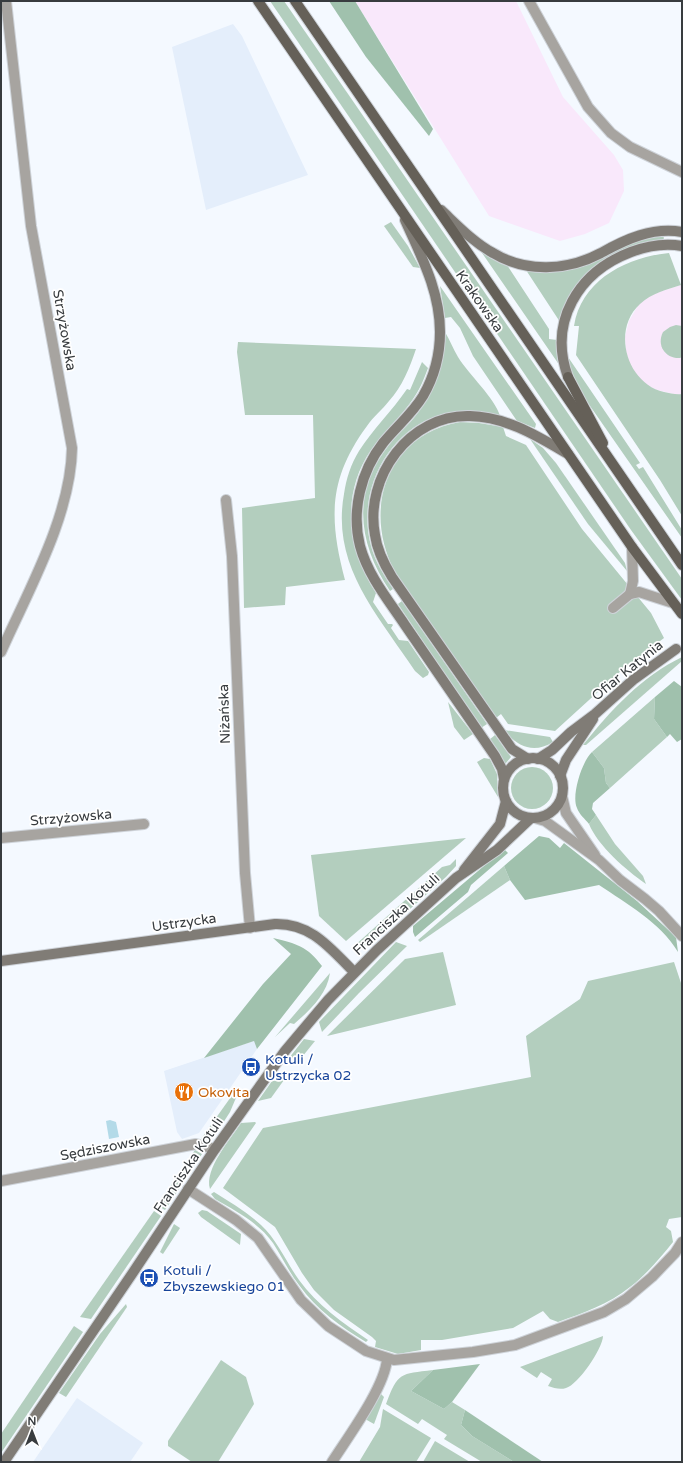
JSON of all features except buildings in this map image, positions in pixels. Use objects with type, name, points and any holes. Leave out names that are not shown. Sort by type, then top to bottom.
[{"type":"main road","name":"Krakowska","points":[[258,1],[632,547],[682,614]]},
{"type":"main road","name":"Krakowska","points":[[295,1],[682,565]]},
{"type":"main road","points":[[568,377],[596,427],[613,466]]},
{"type":"street","name":"Strzyżowska","points":[[1,652],[44,558],[55,529],[68,487],[72,468],[70,433],[31,226],[6,1]]},
{"type":"street","points":[[529,1],[588,107],[606,128],[630,147],[682,172]]},
{"type":"street","points":[[435,205],[475,241],[491,252],[506,260],[535,267],[568,266],[590,259],[634,236],[656,232],[680,232],[680,245],[653,246],[625,254],[605,265],[583,285],[572,300],[563,328],[562,350],[568,377]]},
{"type":"street","points":[[400,208],[432,280],[437,298],[440,333],[436,361],[423,395],[413,410],[383,444],[366,471],[361,486],[357,514],[360,546],[372,574],[388,600],[495,756],[502,769],[506,802],[517,813],[545,821],[599,860],[659,911],[682,936]]},
{"type":"street","points":[[533,818],[544,816],[552,811],[558,804],[562,796],[563,789],[560,776],[551,764],[512,749],[402,591],[383,560],[374,534],[374,506],[383,473],[397,452],[408,440],[425,427],[444,419],[457,417],[480,417],[516,426],[568,454]]},
{"type":"street","name":"Niżańska","points":[[226,500],[233,579],[245,865],[250,928]]},
{"type":"street","points":[[630,594],[633,581],[632,547]]},
{"type":"street","points":[[388,600],[402,591]]},
{"type":"street","points":[[613,608],[630,594],[643,593],[673,603]]},
{"type":"street","name":"Ofiar Katynia","points":[[533,758],[552,750],[633,680],[676,648]]},
{"type":"street","name":"Ofiar Katynia","points":[[560,776],[566,760],[595,714]]},
{"type":"street","points":[[504,779],[512,766],[533,758]]},
{"type":"street","points":[[562,796],[566,813],[599,860]]},
{"type":"street","name":"Franciszka Kotuli","points":[[4,1462],[215,1149],[285,1051],[354,972],[460,875],[500,824],[506,802]]},
{"type":"street","name":"Franciszka Kotuli","points":[[460,875],[491,855],[533,818]]},
{"type":"street","name":"Strzyżowska","points":[[1,838],[144,824]]},
{"type":"street","name":"Ustrzycka","points":[[1,962],[275,924],[297,926],[325,944],[354,972]]},
{"type":"street","name":"Sędziszowska","points":[[1,1181],[196,1144],[215,1149]]},
{"type":"street","points":[[188,1189],[236,1220],[258,1238],[301,1300],[328,1326],[366,1351],[386,1359],[402,1360],[441,1356],[515,1345],[604,1312],[626,1300],[652,1277],[675,1253],[682,1242]]},
{"type":"street","points":[[332,1462],[378,1387],[385,1372],[386,1359]]},
{"type":"shaded area","points":[[355,1],[516,1],[563,97],[614,155],[623,170],[624,191],[609,223],[585,234],[560,241],[489,216]]},
{"type":"shaded area","points":[[233,24],[242,36],[308,175],[206,210],[172,47]]},
{"type":"shaded area","points":[[681,285],[682,394],[678,395],[657,390],[647,385],[637,376],[630,366],[626,352],[625,337],[629,321],[639,304],[653,294]]},
{"type":"shaded area","points":[[254,1041],[257,1049],[199,1133],[182,1139],[177,1132],[164,1071]]},
{"type":"shaded area","points":[[77,1398],[143,1443],[130,1462],[33,1462]]},
{"type":"green space","points":[[270,1],[284,1],[682,579],[682,600],[631,530]]},
{"type":"green space","points":[[329,1],[355,1],[433,129],[429,136],[366,57]]},
{"type":"green space","points":[[391,222],[408,246],[420,268],[413,267],[384,226]]},
{"type":"green space","points":[[663,236],[663,240],[623,249],[599,263],[579,282],[571,293],[560,322],[526,270],[551,272],[568,270],[592,263],[627,244]]},
{"type":"green space","points":[[480,250],[507,265],[549,329],[549,339],[557,340],[560,366]]},
{"type":"green space","points":[[669,253],[681,285],[654,294],[640,304],[631,315],[626,328],[625,341],[627,355],[632,367],[641,379],[651,387],[664,392],[682,394],[682,516],[660,480],[576,355],[579,326],[574,326],[578,310],[586,296],[596,284],[608,274],[637,260],[653,255]]},
{"type":"green space","points":[[440,286],[536,424],[535,428],[517,421],[473,356],[460,328],[451,317],[445,318]]},
{"type":"green space","points":[[676,325],[682,326],[682,357],[680,358],[675,358],[667,354],[662,347],[661,342],[663,332]]},
{"type":"green space","points":[[445,332],[458,357],[493,402],[500,416],[467,411],[442,414],[416,426],[401,438],[388,453],[378,470],[372,488],[368,507],[368,527],[371,546],[375,558],[393,589],[390,591],[379,573],[371,555],[363,518],[364,499],[369,481],[377,463],[392,441],[417,414],[434,386],[444,354]]},
{"type":"green space","points":[[238,342],[416,349],[398,390],[369,423],[354,445],[345,464],[339,482],[335,500],[336,538],[345,580],[286,587],[285,605],[244,608],[242,508],[315,498],[313,415],[245,415],[237,352]]},
{"type":"green space","points":[[568,357],[640,463],[636,465],[639,469],[643,467],[682,530],[682,538],[581,393],[572,375]]},
{"type":"green space","points":[[422,362],[428,368],[418,391],[403,412],[376,443],[361,467],[355,485],[351,522],[359,559],[366,576],[376,593],[373,602],[388,624],[393,625],[391,628],[399,640],[408,641],[429,672],[428,675],[423,678],[415,671],[386,630],[361,588],[351,567],[344,544],[342,520],[346,483],[351,466],[356,456],[370,435],[407,389],[410,390]]},
{"type":"green space","points":[[460,422],[479,423],[503,427],[506,436],[526,445],[582,529],[651,613],[664,638],[622,670],[555,731],[508,724],[501,714],[496,718],[395,572],[385,548],[381,524],[382,501],[387,479],[398,459],[414,442],[435,430]]},
{"type":"green space","points":[[530,439],[543,448],[556,463],[625,563],[627,571],[588,524]]},
{"type":"green space","points":[[402,601],[487,724],[481,728],[398,604]]},
{"type":"green space","points":[[682,657],[682,661],[586,745],[583,745],[616,707],[640,684],[667,665]]},
{"type":"green space","points":[[674,681],[682,687],[682,739],[677,742],[670,734],[667,737],[654,719],[655,697]]},
{"type":"green space","points":[[655,697],[654,719],[667,737],[610,788],[606,783],[604,768],[592,752]]},
{"type":"green space","points":[[448,702],[473,734],[464,740],[454,727]]},
{"type":"green space","points":[[504,730],[550,737],[553,742],[539,748],[526,747],[514,741]]},
{"type":"green space","points":[[495,735],[511,757],[506,763],[504,763],[489,740]]},
{"type":"green space","points":[[592,752],[604,768],[606,783],[610,788],[593,803],[592,809],[596,815],[589,824],[578,810],[575,795],[581,771],[588,756]]},
{"type":"green space","points":[[484,758],[490,759],[497,774],[498,797],[477,762]]},
{"type":"green space","points":[[532,767],[547,773],[553,788],[547,803],[532,809],[517,803],[511,788],[517,773]]},
{"type":"green space","points":[[596,815],[615,844],[643,876],[646,884],[613,857],[599,841],[589,824]]},
{"type":"green space","points":[[539,836],[549,838],[560,848],[564,843],[637,901],[676,937],[678,952],[671,941],[642,914],[599,885],[525,900],[510,880],[504,866]]},
{"type":"green space","points":[[466,838],[346,941],[319,916],[311,855]]},
{"type":"green space","points":[[504,849],[508,853],[471,885],[468,892],[415,937],[413,926]]},
{"type":"green space","points":[[456,859],[456,866],[446,877],[374,941],[364,946],[353,947],[442,867],[450,865]]},
{"type":"green space","points":[[504,866],[510,880],[420,942],[418,940]]},
{"type":"green space","points":[[273,938],[301,947],[317,959],[322,966],[257,1049],[254,1041],[204,1058],[263,984],[291,954]]},
{"type":"green space","points":[[396,942],[407,946],[322,1032],[319,1022]]},
{"type":"green space","points":[[443,952],[456,1005],[327,1036],[405,959]]},
{"type":"green space","points":[[674,962],[682,986],[682,1217],[669,1219],[666,1227],[671,1231],[673,1242],[653,1266],[630,1287],[605,1303],[558,1322],[550,1319],[543,1311],[513,1328],[442,1340],[421,1340],[421,1350],[398,1354],[375,1347],[376,1341],[372,1337],[334,1310],[314,1290],[302,1273],[275,1227],[223,1188],[263,1128],[531,1077],[526,1036],[580,999],[588,981]]},
{"type":"green space","points":[[330,973],[321,995],[306,1014],[294,1024],[290,1023],[275,1037]]},
{"type":"green space","points":[[304,1039],[315,1041],[302,1057],[289,1058]]},
{"type":"green space","points":[[284,1080],[271,1098],[258,1101],[272,1081]]},
{"type":"green space","points":[[238,1093],[230,1112],[214,1137],[201,1139],[233,1094]]},
{"type":"green space","points":[[241,1123],[256,1123],[210,1189],[209,1181],[214,1164],[225,1146]]},
{"type":"green space","points":[[195,1150],[202,1154],[165,1210],[160,1207],[159,1203]]},
{"type":"green space","points":[[214,1192],[256,1220],[267,1231],[294,1273],[314,1298],[340,1320],[368,1340],[366,1342],[338,1324],[321,1310],[295,1280],[273,1243],[261,1229],[247,1218],[215,1199],[211,1194]]},
{"type":"green space","points":[[202,1210],[207,1211],[241,1234],[240,1245],[201,1217],[198,1213]]},
{"type":"green space","points":[[154,1211],[161,1216],[91,1319],[80,1317]]},
{"type":"green space","points":[[174,1224],[180,1228],[163,1254],[160,1252]]},
{"type":"green space","points":[[126,1304],[127,1307],[66,1397],[59,1393],[100,1334]]},
{"type":"green space","points":[[74,1326],[83,1332],[1,1453],[1,1434]]},
{"type":"green space","points":[[603,1336],[599,1349],[589,1365],[577,1380],[564,1389],[548,1386],[552,1379],[541,1372],[537,1378],[520,1367]]},
{"type":"green space","points":[[221,1360],[246,1377],[254,1404],[218,1462],[192,1462],[168,1446],[168,1441]]},
{"type":"green space","points":[[480,1364],[452,1402],[444,1409],[411,1391],[433,1370]]},
{"type":"green space","points":[[433,1370],[411,1391],[444,1409],[452,1402],[465,1410],[461,1425],[472,1436],[514,1462],[482,1462],[444,1439],[447,1435],[422,1419],[418,1424],[386,1404],[397,1380],[402,1376],[413,1372]]},
{"type":"green space","points":[[381,1394],[384,1397],[374,1424],[365,1419]]},
{"type":"green space","points":[[383,1409],[431,1438],[416,1462],[359,1462],[380,1427]]},
{"type":"green space","points":[[465,1410],[543,1462],[514,1462],[472,1436],[461,1425]]},
{"type":"green space","points":[[435,1441],[470,1462],[423,1462]]},
{"type":"water","points":[[110,1120],[116,1122],[119,1137],[109,1139],[106,1121]]},
{"type":"place","name":"Kotuli / Ustrzycka 02","points":[[251,1067]]},
{"type":"place","name":"Okovita","points":[[184,1092]]},
{"type":"place","name":"Kotuli / Zbyszewskiego 01","points":[[149,1278]]}]
